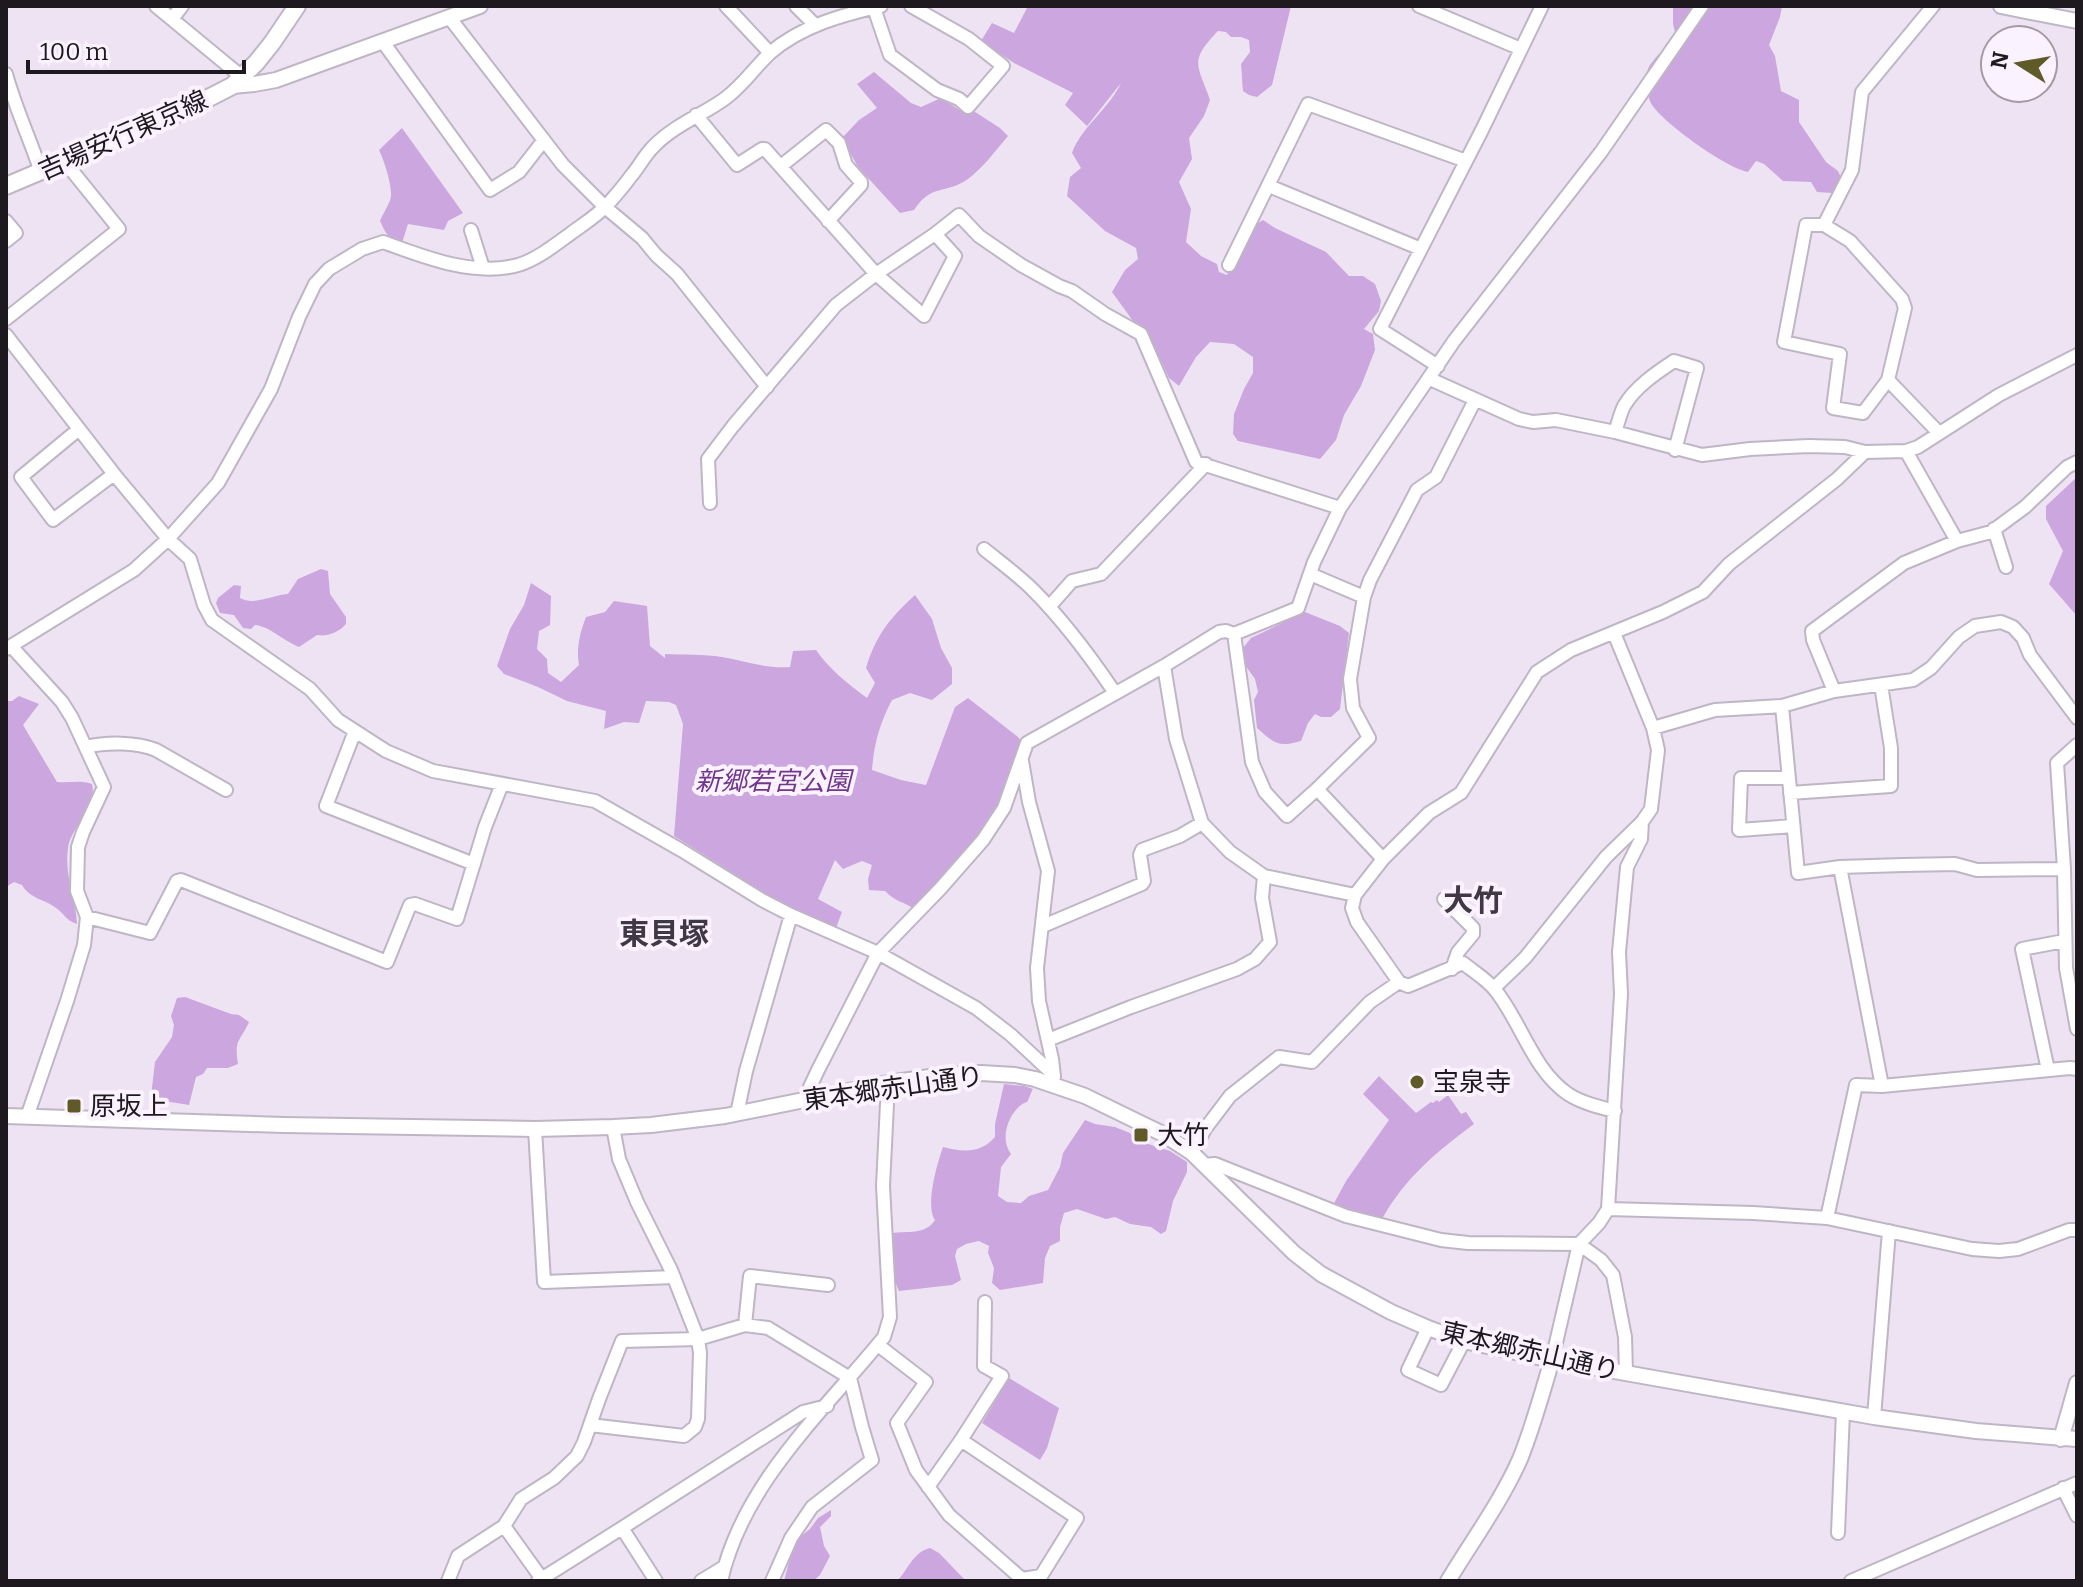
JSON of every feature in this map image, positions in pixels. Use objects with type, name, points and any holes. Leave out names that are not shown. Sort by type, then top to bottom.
[{"type":"main road","name":"吉場安行東京線","points":[[6,186],[195,106],[237,81],[272,43],[295,7]]},
{"type":"street","points":[[156,6],[237,81],[276,80],[480,6]]},
{"type":"street","points":[[172,19],[182,6]]},
{"type":"street","points":[[726,6],[770,53]]},
{"type":"street","points":[[796,6],[815,25]]},
{"type":"street","points":[[27,1117],[84,945],[87,917],[77,891],[78,847],[104,787],[62,702],[8,648],[134,570],[168,539],[218,483],[271,389],[315,284],[329,269],[362,249],[383,242],[423,256],[483,268],[497,269],[521,264],[558,243],[605,207],[649,151],[675,128],[722,101],[770,53],[788,40],[815,25],[877,7],[890,55],[937,90],[959,99],[968,107],[1003,66],[969,39],[911,6]]},
{"type":"street","points":[[1419,6],[1434,9],[1521,49]]},
{"type":"street","points":[[1438,366],[1380,329],[1542,6]]},
{"type":"street","points":[[808,1099],[818,1070],[878,953],[983,840],[1004,808],[1027,743],[1219,632],[1234,634],[1298,608],[1314,562],[1340,508],[1438,366],[1601,152],[1702,6]]},
{"type":"street","points":[[1824,225],[1852,170],[1862,92],[1933,6]]},
{"type":"street","points":[[2001,6],[2077,21]]},
{"type":"street","points":[[449,17],[563,165],[677,274],[767,387]]},
{"type":"street","points":[[383,42],[490,190],[519,172],[544,140]]},
{"type":"street","points":[[6,74],[41,172]]},
{"type":"street","points":[[1229,265],[1308,104],[1466,161]]},
{"type":"street","points":[[696,115],[737,165],[765,149],[876,274],[924,316],[955,256],[935,234]]},
{"type":"street","points":[[781,166],[826,130],[839,143],[846,165],[861,185],[828,221]]},
{"type":"street","points":[[6,319],[119,229],[65,162]]},
{"type":"street","points":[[1269,186],[1421,249]]},
{"type":"street","points":[[710,503],[708,459],[836,305],[959,215],[979,236],[1021,265],[1072,291],[1141,334],[1196,462],[1340,508]]},
{"type":"street","points":[[6,221],[16,233],[6,241]]},
{"type":"street","points":[[1806,225],[1824,225],[1850,241],[1902,299],[1905,308],[1888,380],[1863,413],[1833,408],[1840,354],[1784,342],[1806,225]]},
{"type":"street","points":[[471,230],[483,268]]},
{"type":"street","points":[[6,335],[114,474],[168,539],[190,559],[204,605],[212,620],[310,689],[338,720],[386,751],[423,767],[595,801],[762,900],[878,953],[976,1008],[1011,1035],[1053,1079]]},
{"type":"street","points":[[1430,379],[1519,419],[1533,422],[1556,420],[1702,455],[1809,446],[1845,447],[1865,452],[1906,451],[1918,447],[1999,395],[2077,356]]},
{"type":"street","points":[[1615,432],[1628,400],[1652,375],[1674,361],[1697,368],[1675,450]]},
{"type":"street","points":[[1888,380],[1939,433]]},
{"type":"street","points":[[1234,634],[1252,762],[1265,792],[1287,816],[1369,738],[1353,708],[1350,679],[1364,597],[1417,490],[1436,477],[1475,400]]},
{"type":"street","points":[[79,429],[21,477],[53,520],[114,474]]},
{"type":"street","points":[[1906,451],[1957,541]]},
{"type":"street","points":[[1615,1111],[1568,1094],[1547,1076],[1494,988],[1463,963],[1408,986],[1399,982],[1357,922],[1352,908],[1355,895],[1383,859],[1429,813],[1461,793],[1537,672],[1571,650],[1703,592],[1729,564],[1837,479],[1865,452]]},
{"type":"street","points":[[1834,691],[1812,631],[1904,563],[1994,529],[2077,462]]},
{"type":"street","points":[[1049,607],[1072,581],[1101,574],[1206,464]]},
{"type":"street","points":[[1994,529],[2006,567]]},
{"type":"street","points":[[984,549],[1031,587],[1091,657],[1115,693]]},
{"type":"street","points":[[1310,574],[1364,597]]},
{"type":"street","points":[[1653,728],[1715,710],[1782,706],[1834,691],[1913,680],[1931,668],[1959,637],[1975,626],[2001,622],[2013,627],[2023,638],[2030,655],[2077,718]]},
{"type":"street","points":[[1494,988],[1525,958],[1606,857],[1651,809],[1658,750],[1653,728],[1614,633]]},
{"type":"street","points":[[1164,666],[1176,739],[1202,823],[1230,852],[1264,876],[1355,895]]},
{"type":"street","points":[[1790,793],[1891,786],[1891,748],[1881,685]]},
{"type":"street","points":[[1782,706],[1798,873],[1840,867],[1955,864],[1977,870],[2064,869]]},
{"type":"street","points":[[355,731],[326,806],[474,864]]},
{"type":"street","points":[[86,747],[99,743],[146,746],[226,790]]},
{"type":"street","points":[[2077,745],[2057,763],[2066,968],[2077,1029]]},
{"type":"street","points":[[1021,759],[1048,871],[1037,968],[1039,1001],[1053,1079]]},
{"type":"street","points":[[1787,778],[1741,778],[1739,830],[1793,826]]},
{"type":"street","points":[[87,917],[150,933],[177,881],[181,880],[387,962],[410,905],[457,919],[485,827],[502,784]]},
{"type":"street","points":[[1317,789],[1383,859]]},
{"type":"street","points":[[1448,1581],[1519,1460],[1552,1360],[1579,1244],[1608,1209],[1621,994],[1619,952],[1627,867],[1641,839],[1642,822]]},
{"type":"street","points":[[1043,926],[1142,884],[1142,850],[1180,836],[1202,823]]},
{"type":"street","points":[[1840,867],[1882,1086]]},
{"type":"street","points":[[1048,1040],[1237,969],[1255,959],[1270,942],[1262,898],[1264,876]]},
{"type":"street","points":[[1444,899],[1473,928],[1473,934],[1458,952],[1452,969]]},
{"type":"street","points":[[737,1114],[746,1071],[791,915]]},
{"type":"street","points":[[2048,1070],[2022,949],[2064,941]]},
{"type":"street","points":[[1192,1153],[1205,1129],[1230,1096],[1279,1057],[1312,1062],[1370,1002],[1399,982]]},
{"type":"street","points":[[1827,1218],[1856,1085],[1882,1086],[2077,1069]]},
{"type":"street","name":"東本郷赤山通り","points":[[6,1116],[283,1125],[535,1129],[613,1127],[737,1114],[888,1083],[961,1073],[1053,1079],[1163,1134],[1192,1153],[1307,1265],[1364,1298],[1464,1341],[1552,1360],[1874,1417],[1976,1431],[2077,1439]]},
{"type":"street","points":[[721,1581],[750,1507],[764,1484],[786,1453],[884,1337],[890,1317],[883,1186],[888,1083]]},
{"type":"street","points":[[590,1425],[684,1436],[695,1427],[698,1419],[698,1339],[674,1277],[619,1159],[613,1127]]},
{"type":"street","points":[[535,1129],[544,1282],[674,1277]]},
{"type":"street","points":[[1203,1165],[1215,1164],[1346,1216],[1441,1240],[1579,1244],[1601,1260],[1613,1275],[1625,1337],[1626,1372]]},
{"type":"street","points":[[1608,1209],[1827,1218],[1972,1249],[1999,1251],[2018,1249],[2069,1230],[2077,1230]]},
{"type":"street","points":[[1874,1417],[1889,1231]]},
{"type":"street","points":[[745,1325],[750,1276],[828,1285]]},
{"type":"street","points":[[928,1487],[1002,1376],[984,1366],[985,1302]]},
{"type":"street","points":[[448,1581],[458,1556],[504,1526],[521,1499],[554,1478],[577,1456],[622,1341],[698,1339],[745,1325],[768,1328],[850,1378],[872,1460],[812,1507],[791,1538],[772,1581]]},
{"type":"street","points":[[1428,1328],[1408,1370],[1441,1385],[1464,1341]]},
{"type":"street","points":[[878,1345],[926,1382],[897,1423],[916,1470],[949,1515],[1022,1579],[1041,1576],[1077,1518],[961,1440]]},
{"type":"street","points":[[2061,1439],[2077,1383]]},
{"type":"street","points":[[504,1526],[540,1580],[803,1412],[827,1406]]},
{"type":"street","points":[[1838,1533],[1843,1412]]},
{"type":"street","points":[[1851,1581],[2077,1483]]},
{"type":"street","points":[[2063,1488],[2077,1516]]},
{"type":"street","points":[[622,1528],[656,1581]]},
{"type":"street","points":[[701,1581],[724,1567]]},
{"type":"green space","points":[[1028,6],[1291,6],[1272,85],[1257,97],[1243,91],[1241,64],[1250,52],[1249,40],[1218,31],[1202,50],[1199,71],[1210,100],[1204,116],[1189,138],[1192,159],[1179,182],[1191,209],[1186,242],[1201,256],[1217,264],[1219,272],[1227,275],[1251,227],[1263,220],[1326,252],[1349,276],[1363,276],[1375,284],[1381,301],[1379,311],[1364,329],[1373,334],[1375,350],[1361,386],[1344,415],[1336,440],[1320,459],[1238,441],[1233,434],[1234,414],[1253,373],[1253,357],[1234,344],[1210,342],[1196,357],[1179,386],[1169,378],[1159,357],[1112,292],[1125,270],[1138,259],[1136,248],[1105,231],[1067,196],[1070,177],[1081,168],[1072,153],[1076,143],[1121,83],[1087,126],[1065,105],[1073,93],[1014,63],[981,41],[992,23],[1014,33]]},
{"type":"green space","points":[[1673,6],[1782,6],[1769,45],[1775,56],[1781,91],[1799,100],[1799,122],[1826,162],[1838,171],[1843,182],[1832,193],[1817,192],[1811,182],[1783,181],[1756,161],[1748,172],[1738,169],[1697,144],[1669,123],[1652,105],[1647,73],[1653,61],[1676,36]]},
{"type":"green space","points":[[874,72],[911,103],[921,107],[941,98],[966,114],[972,110],[1008,136],[968,179],[927,196],[914,210],[900,213],[858,167],[842,138],[859,120],[877,108],[857,84]]},
{"type":"green space","points":[[402,128],[463,213],[448,221],[444,230],[408,224],[402,243],[388,235],[380,221],[391,191],[379,150]]},
{"type":"green space","points":[[2077,477],[2077,616],[2049,584],[2063,551],[2046,519],[2046,506]]},
{"type":"green space","points":[[321,569],[328,571],[330,594],[346,617],[346,624],[333,633],[317,635],[299,647],[260,626],[243,628],[234,615],[220,613],[216,603],[234,585],[241,586],[240,598],[245,600],[257,601],[288,594],[298,579]]},
{"type":"green space","name":"新郷若宮公園","points":[[531,583],[551,596],[550,625],[539,631],[537,649],[547,659],[548,673],[561,682],[579,665],[579,641],[586,617],[605,612],[614,601],[647,606],[650,646],[665,658],[665,654],[708,655],[764,666],[790,667],[793,651],[816,650],[833,670],[867,698],[875,683],[866,668],[874,646],[891,620],[915,595],[932,619],[941,648],[952,668],[952,684],[932,700],[910,693],[892,700],[878,734],[872,770],[926,785],[955,707],[968,698],[1024,745],[1011,783],[987,831],[915,909],[885,891],[869,890],[872,865],[862,861],[843,869],[835,860],[818,899],[842,912],[836,928],[777,901],[674,836],[683,724],[676,705],[646,701],[639,723],[624,722],[604,729],[606,711],[567,701],[504,674],[497,666]]},
{"type":"green space","points":[[1305,612],[1340,626],[1349,633],[1340,709],[1331,717],[1315,714],[1301,741],[1281,744],[1272,741],[1257,728],[1254,700],[1258,692],[1255,679],[1245,665],[1243,648],[1251,638]]},
{"type":"green space","points":[[19,696],[39,704],[23,725],[57,782],[92,784],[93,793],[88,809],[68,848],[77,924],[29,893],[22,885],[14,882],[6,887],[6,701]]},
{"type":"green space","points":[[185,997],[239,1015],[249,1022],[237,1045],[238,1064],[228,1068],[207,1068],[196,1077],[189,1105],[164,1101],[155,1105],[151,1096],[155,1062],[172,1037],[174,1025],[171,1016],[177,998]]},
{"type":"green space","points":[[1379,1076],[1416,1113],[1448,1095],[1461,1114],[1466,1112],[1474,1124],[1422,1167],[1382,1219],[1332,1207],[1346,1181],[1389,1120],[1363,1094]]},
{"type":"green space","points":[[1004,1084],[1033,1089],[1027,1102],[1016,1110],[1009,1122],[1006,1142],[1011,1154],[1001,1167],[998,1196],[1007,1202],[1021,1203],[1029,1196],[1048,1190],[1060,1167],[1063,1153],[1085,1120],[1130,1133],[1136,1140],[1170,1151],[1187,1162],[1187,1172],[1173,1201],[1166,1231],[1161,1234],[1151,1227],[1130,1224],[1115,1217],[1106,1219],[1077,1209],[1064,1213],[1060,1241],[1050,1246],[1045,1258],[1043,1283],[1000,1290],[992,1283],[994,1268],[988,1253],[989,1246],[979,1241],[957,1249],[955,1256],[961,1280],[952,1285],[899,1291],[894,1279],[892,1233],[921,1230],[935,1220],[932,1195],[943,1147],[977,1149],[995,1137]]},
{"type":"green space","points":[[1009,1378],[1059,1408],[1047,1448],[1040,1460],[982,1423]]},
{"type":"green space","points":[[831,1510],[831,1516],[820,1527],[824,1546],[830,1556],[820,1575],[813,1581],[784,1581],[793,1547],[818,1518]]},
{"type":"green space","points":[[930,1548],[966,1581],[897,1581],[915,1557]]},
{"type":"place","name":"宝泉寺","points":[[1417,1082]]},
{"type":"place","name":"原坂上","points":[[74,1106]]},
{"type":"place","name":"大竹","points":[[1141,1135]]},
{"type":"district","name":"大竹","points":[[1473,901]]},
{"type":"district","name":"東貝塚","points":[[664,934]]}]
